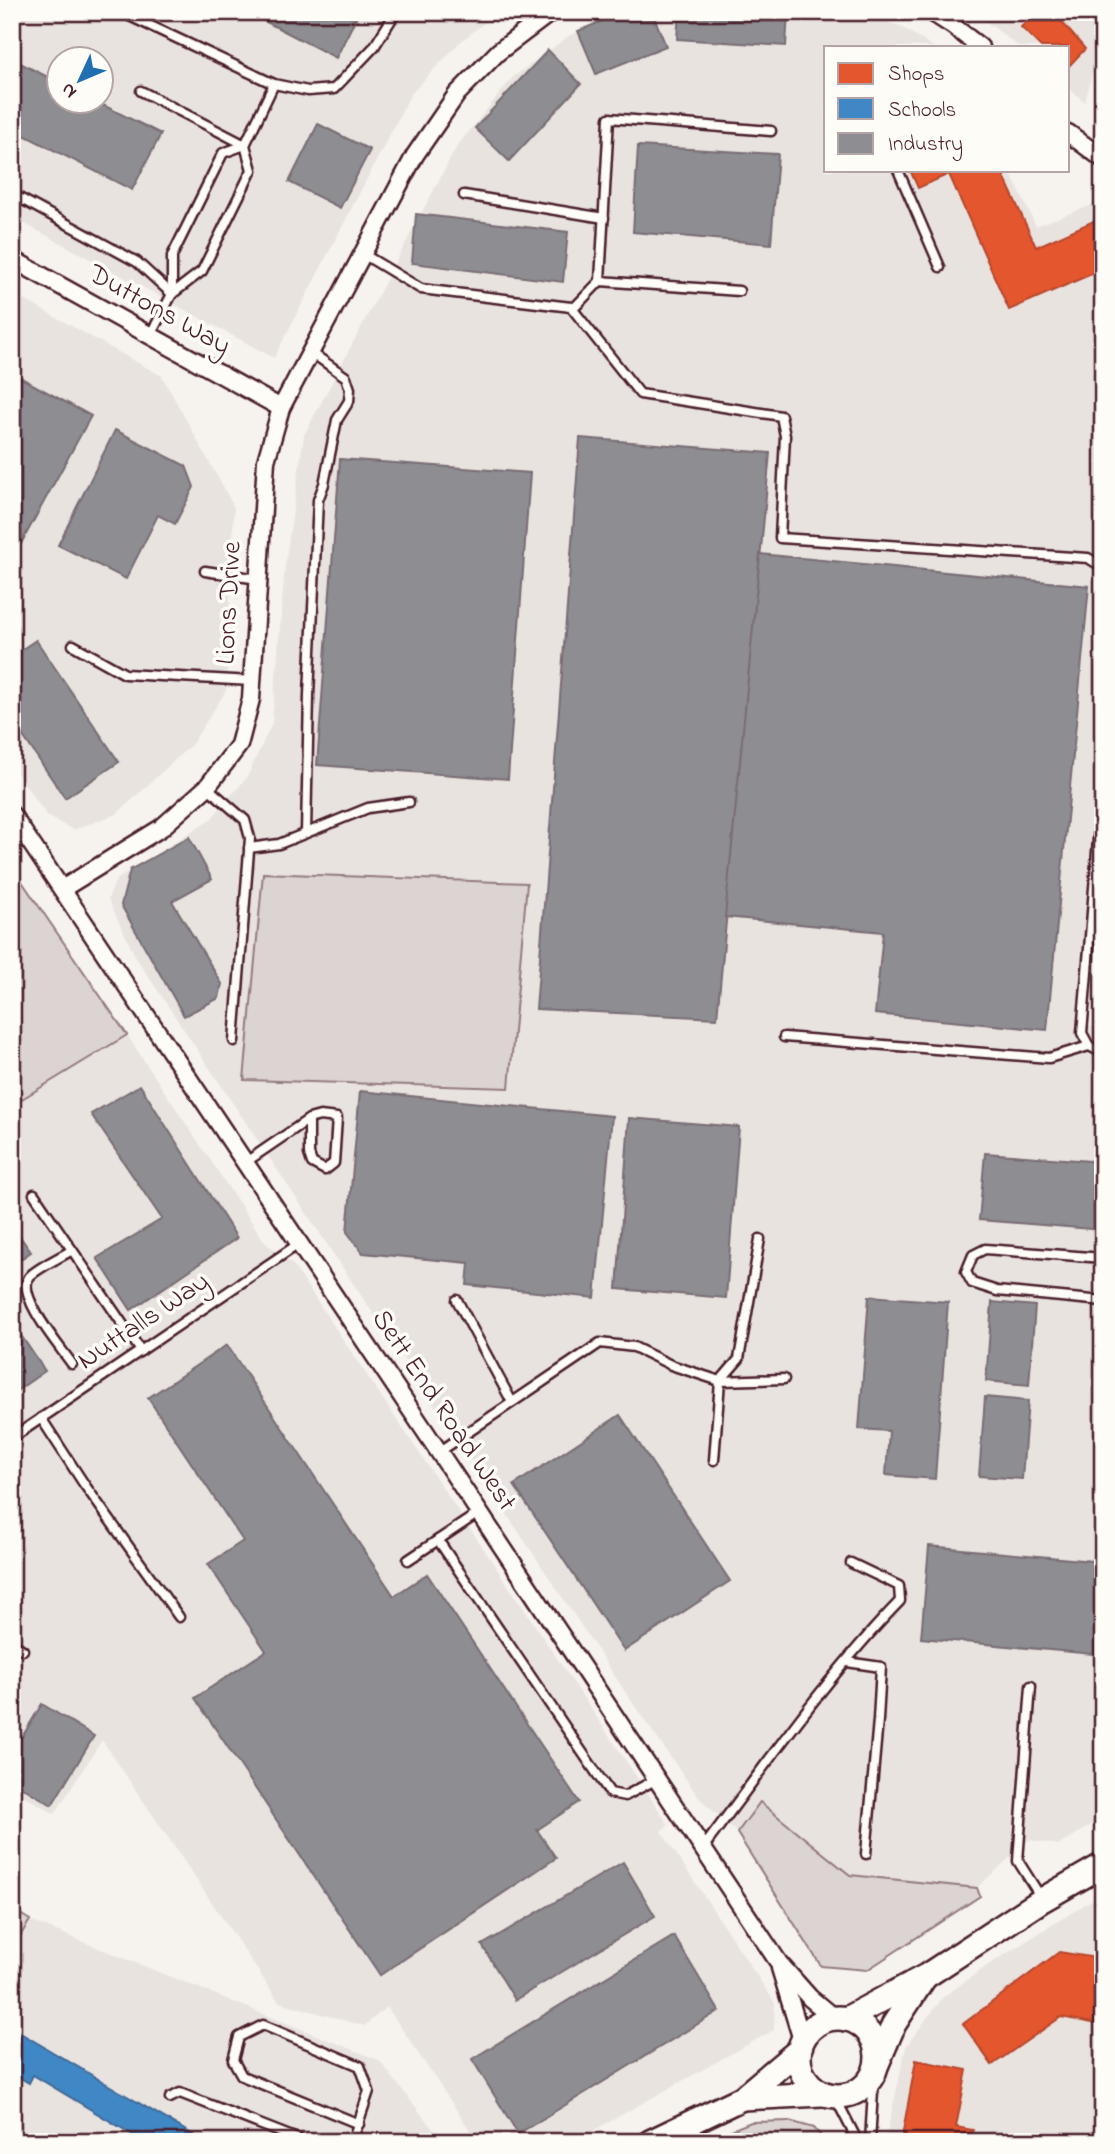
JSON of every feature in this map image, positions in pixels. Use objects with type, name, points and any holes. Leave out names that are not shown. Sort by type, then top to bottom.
[{"type":"main road","points":[[649,2142],[742,2098],[801,2045],[810,2029],[821,2021],[840,2018],[926,1976],[1042,1900],[1103,1865]]},
{"type":"main road","points":[[742,2098],[848,2096],[859,2091],[868,2083],[894,2024],[926,1976]]},
{"type":"main road","points":[[840,2018],[858,2023],[874,2041],[877,2052],[875,2069]]},
{"type":"main road","points":[[801,2045],[799,2063],[803,2076],[811,2087],[829,2095]]},
{"type":"street","name":"Lions Drive","points":[[62,888],[161,828],[207,787],[239,745],[251,699],[266,461],[281,408],[415,155],[457,94],[498,52],[551,12]]},
{"type":"street","points":[[931,12],[979,46]]},
{"type":"street","points":[[1070,134],[1103,159]]},
{"type":"street","name":"Duttons Way","points":[[12,259],[281,408]]},
{"type":"street","name":"Sett End Road West","points":[[12,815],[779,1963],[810,1998],[840,2018]]},
{"type":"street","name":"Sett End Road West","points":[[779,1963],[801,2045]]},
{"type":"lane","points":[[121,12],[274,84],[308,91],[334,89],[374,47],[396,12]]},
{"type":"lane","points":[[149,337],[172,294],[202,271],[252,170],[245,145],[274,84]]},
{"type":"lane","points":[[141,91],[245,145]]},
{"type":"lane","points":[[363,254],[421,289],[575,307],[600,281],[609,118],[771,131]]},
{"type":"lane","points":[[172,294],[172,256],[223,153],[245,145]]},
{"type":"lane","points":[[899,172],[940,267]]},
{"type":"lane","points":[[12,194],[137,262],[172,294]]},
{"type":"lane","points":[[464,195],[604,218]]},
{"type":"lane","points":[[600,281],[739,290]]},
{"type":"lane","points":[[570,307],[621,367],[640,394],[780,416],[785,436],[780,538],[1088,558],[1103,566]]},
{"type":"lane","points":[[306,834],[318,500],[324,484],[337,420],[349,401],[350,389],[346,377],[312,352]]},
{"type":"lane","points":[[205,571],[258,579]]},
{"type":"lane","points":[[73,645],[125,674],[252,681]]},
{"type":"lane","points":[[1103,779],[1082,1034],[1089,1046],[1103,1053]]},
{"type":"lane","points":[[207,787],[245,820],[250,838],[234,1041]]},
{"type":"lane","points":[[249,848],[279,844],[368,808],[409,802]]},
{"type":"lane","points":[[784,1037],[1049,1058],[1089,1046]]},
{"type":"lane","points":[[246,1162],[309,1119],[320,1116],[337,1118],[334,1163],[325,1170],[312,1163],[309,1154],[309,1119]]},
{"type":"lane","points":[[34,1194],[141,1351]]},
{"type":"lane","points":[[714,1460],[720,1381],[738,1359],[760,1239]]},
{"type":"lane","name":"Nuttalls Way","points":[[12,1438],[300,1243]]},
{"type":"lane","points":[[1103,1258],[985,1249],[973,1255],[966,1272],[972,1283],[997,1291],[1103,1301]]},
{"type":"lane","points":[[72,1250],[30,1276],[26,1287],[28,1300],[72,1364]]},
{"type":"lane","points":[[457,1300],[512,1402]]},
{"type":"lane","points":[[439,1452],[600,1343],[634,1348],[671,1365],[720,1381],[784,1379]]},
{"type":"lane","points":[[41,1418],[84,1484],[179,1617]]},
{"type":"lane","points":[[408,1560],[480,1512]]},
{"type":"lane","points":[[438,1539],[610,1793],[625,1796],[657,1779]]},
{"type":"lane","points":[[703,1848],[874,1628],[900,1601],[899,1586],[851,1563]]},
{"type":"lane","points":[[12,1643],[23,1650]]},
{"type":"lane","points":[[847,1662],[881,1667],[866,1854]]},
{"type":"lane","points":[[1031,1686],[1018,1861],[1042,1900]]},
{"type":"lane","points":[[352,2142],[359,2124],[369,2091],[360,2066],[263,2025],[239,2037],[233,2060],[242,2076],[359,2124]]},
{"type":"lane","points":[[870,2142],[875,2069]]},
{"type":"lane","points":[[170,2098],[180,2093],[305,2142]]},
{"type":"lane","points":[[829,2095],[858,2142]]},
{"type":"shaded area","points":[[12,12],[498,12],[459,43],[411,94],[274,358],[12,217]]},
{"type":"shaded area","points":[[630,12],[853,12],[900,26],[932,46],[824,46],[824,172],[1010,172],[1036,226],[1097,203],[1103,217],[1103,876],[1087,1026],[1103,1028],[1103,1818],[1059,1845],[1029,1840],[977,1888],[980,1896],[867,1970],[821,1966],[737,1833],[700,1799],[640,1714],[136,958],[108,899],[116,880],[212,818],[247,777],[272,723],[285,565],[304,435],[457,146],[513,77],[570,35]]},
{"type":"shaded area","points":[[974,12],[1101,12],[1103,30],[1085,102],[1070,90],[1070,46],[1018,46]]},
{"type":"shaded area","points":[[12,293],[162,376],[234,507],[226,691],[192,744],[117,814],[73,830],[47,816],[12,766]]},
{"type":"shaded area","points":[[12,867],[127,1035],[12,1105]]},
{"type":"shaded area","points":[[263,873],[527,883],[509,1088],[244,1080]]},
{"type":"shaded area","points":[[127,1035],[265,1242],[293,1265],[669,1825],[661,1831],[775,2003],[774,2030],[573,2142],[478,2142],[387,2007],[364,2026],[279,2002],[102,1740],[55,1814],[12,1789],[12,1105]]},
{"type":"shaded area","points":[[760,1802],[850,1875],[977,1888],[980,1896],[867,1970],[821,1966],[737,1833]]},
{"type":"shaded area","points":[[1103,1893],[1103,2142],[885,2142],[906,2046],[943,1997],[991,1963]]},
{"type":"shaded area","points":[[12,1909],[31,1921],[379,2060],[443,2142],[12,2142],[12,1952],[18,1942],[12,1949]]},
{"type":"shaded area","points":[[12,1909],[30,1920],[12,1949]]},
{"type":"shaded area","points":[[789,2121],[814,2128],[826,2142],[702,2142],[751,2122]]},
{"type":"building: Shops","points":[[1037,12],[1067,13],[1061,21],[1085,49],[1070,65],[1070,46],[1040,46],[1021,27]]},
{"type":"building: Shops","points":[[911,172],[1002,172],[1036,247],[1098,219],[1103,230],[1103,269],[1009,310],[949,174],[918,188]]},
{"type":"building: Shops","points":[[1059,1952],[1103,1959],[1103,2025],[1061,2017],[992,2065],[963,2024]]},
{"type":"building: Shops","points":[[916,2060],[967,2070],[956,2127],[973,2130],[970,2142],[901,2142]]},
{"type":"building: Schools","points":[[12,2028],[205,2142],[145,2142],[33,2075],[29,2083],[12,2073]]},
{"type":"building: Industry","points":[[247,12],[359,12],[336,58]]},
{"type":"building: Industry","points":[[624,12],[652,12],[666,46],[596,74],[578,31]]},
{"type":"building: Industry","points":[[679,12],[788,12],[786,46],[677,39]]},
{"type":"building: Industry","points":[[548,50],[581,84],[509,161],[475,128]]},
{"type":"building: Industry","points":[[12,59],[46,76],[46,116],[116,116],[116,112],[161,134],[132,190],[12,129]]},
{"type":"building: Industry","points":[[318,124],[370,150],[340,208],[289,182]]},
{"type":"building: Industry","points":[[638,146],[778,154],[771,244],[633,232]]},
{"type":"building: Industry","points":[[416,214],[568,232],[563,282],[412,263]]},
{"type":"building: Industry","points":[[12,373],[91,416],[12,560]]},
{"type":"building: Industry","points":[[115,430],[186,466],[194,487],[175,524],[158,515],[126,579],[58,545]]},
{"type":"building: Industry","points":[[580,438],[770,453],[717,1018],[536,1009]]},
{"type":"building: Industry","points":[[340,459],[530,473],[508,779],[317,765]]},
{"type":"building: Industry","points":[[760,554],[1089,586],[1047,1030],[875,1014],[883,932],[725,917]]},
{"type":"building: Industry","points":[[36,640],[119,762],[65,798],[12,720],[12,656]]},
{"type":"building: Industry","points":[[189,837],[212,879],[172,901],[222,984],[219,998],[184,1016],[121,905],[130,870]]},
{"type":"building: Industry","points":[[140,1085],[237,1238],[131,1310],[97,1258],[162,1219],[91,1114]]},
{"type":"building: Industry","points":[[360,1091],[612,1116],[595,1298],[467,1285],[469,1263],[363,1253],[347,1232]]},
{"type":"building: Industry","points":[[629,1118],[739,1127],[726,1298],[617,1289]]},
{"type":"building: Industry","points":[[985,1153],[1103,1162],[1103,1230],[979,1220]]},
{"type":"building: Industry","points":[[12,1225],[31,1252],[12,1265]]},
{"type":"building: Industry","points":[[869,1296],[948,1302],[935,1479],[886,1475],[889,1431],[859,1429]]},
{"type":"building: Industry","points":[[992,1302],[1035,1306],[1029,1385],[986,1381]]},
{"type":"building: Industry","points":[[12,1322],[45,1371],[12,1394]]},
{"type":"building: Industry","points":[[227,1345],[394,1596],[427,1574],[579,1802],[537,1830],[556,1858],[380,1975],[195,1698],[266,1651],[208,1564],[243,1541],[148,1398]]},
{"type":"building: Industry","points":[[985,1397],[1028,1401],[1022,1479],[979,1476]]},
{"type":"building: Industry","points":[[620,1415],[730,1581],[624,1651],[514,1485]]},
{"type":"building: Industry","points":[[929,1546],[1103,1562],[1103,1655],[921,1638]]},
{"type":"building: Industry","points":[[42,1704],[94,1736],[52,1805],[12,1781],[12,1731],[22,1737]]},
{"type":"building: Industry","points":[[623,1862],[655,1916],[515,2000],[482,1945]]},
{"type":"building: Industry","points":[[674,1936],[719,2011],[518,2134],[472,2059]]}]
